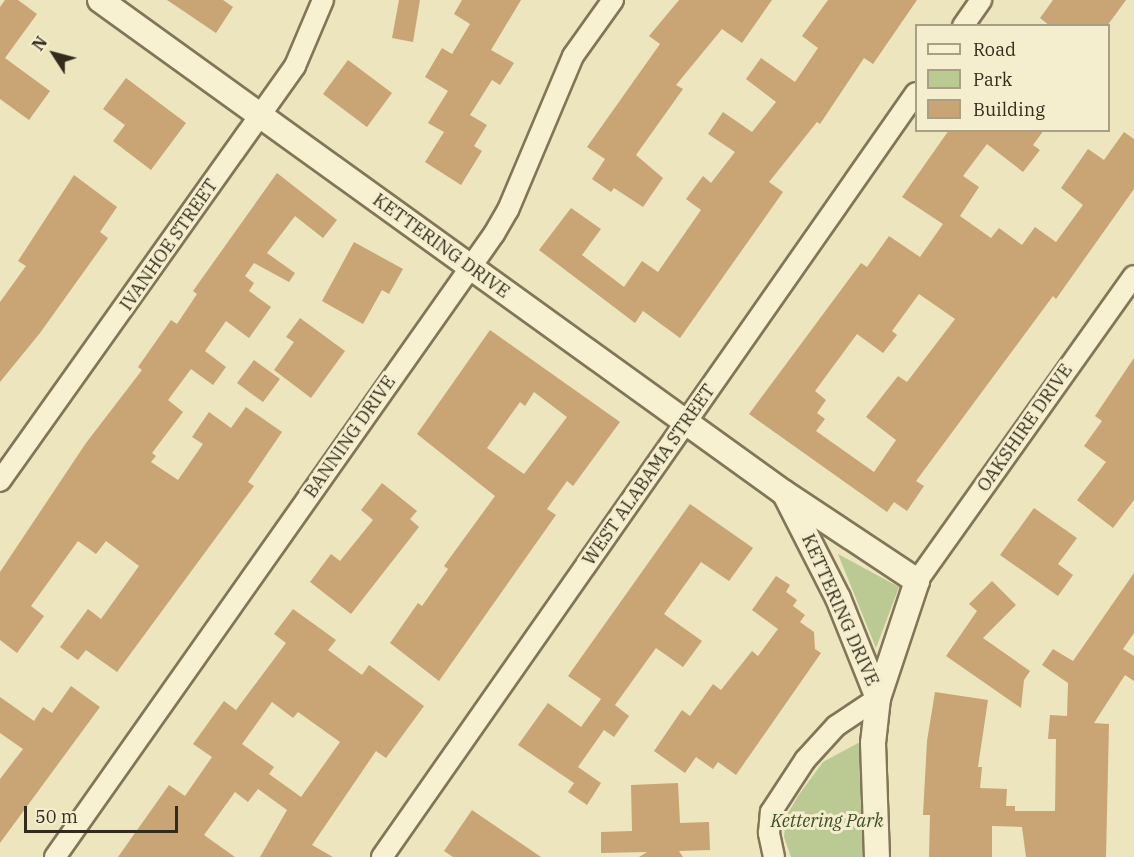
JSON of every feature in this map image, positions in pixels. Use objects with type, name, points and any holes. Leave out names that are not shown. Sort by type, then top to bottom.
[{"type":"street","name":"KETTERING DRIVE","points":[[100,0],[783,492],[917,580],[878,698],[873,743],[877,857]]},
{"type":"street","name":"IVANHOE STREET","points":[[0,481],[295,66],[322,0]]},
{"type":"street","name":"BANNING DRIVE","points":[[55,857],[508,210],[573,56],[613,0]]},
{"type":"street","points":[[964,24],[981,0]]},
{"type":"street","name":"WEST ALABAMA STREET","points":[[382,857],[915,94]]},
{"type":"street","name":"OAKSHIRE DRIVE","points":[[917,580],[1134,276]]},
{"type":"street","name":"KETTERING DRIVE","points":[[783,492],[838,598],[878,698]]},
{"type":"street","name":"KETTERING DRIVE","points":[[774,857],[769,833],[771,812],[805,760],[836,726],[878,698]]},
{"type":"green space","points":[[838,554],[899,587],[876,648]]},
{"type":"green space","name":"Kettering Park","points":[[858,743],[863,746],[863,857],[791,857],[784,837],[786,817],[798,796],[823,762]]},
{"type":"building","points":[[5,0],[18,0],[37,14],[5,58],[50,91],[29,120],[0,99],[0,7]]},
{"type":"building","points":[[167,0],[223,0],[233,7],[216,33]]},
{"type":"building","points":[[399,0],[420,0],[413,42],[392,38]]},
{"type":"building","points":[[462,0],[521,0],[491,50],[514,63],[500,85],[492,80],[470,115],[487,125],[474,146],[482,151],[461,185],[425,162],[444,132],[428,123],[448,91],[425,77],[442,48],[452,54],[470,24],[454,14]]},
{"type":"building","points":[[679,0],[772,0],[742,43],[722,29],[676,85],[683,89],[636,155],[663,178],[643,207],[614,188],[611,192],[592,179],[605,159],[587,147],[660,44],[649,36]]},
{"type":"building","points":[[828,0],[917,0],[873,64],[864,58],[820,124],[817,122],[769,182],[783,192],[680,338],[643,311],[635,323],[539,250],[571,208],[601,229],[582,255],[624,287],[642,261],[658,272],[701,210],[686,199],[703,176],[711,183],[735,152],[708,134],[723,112],[752,132],[776,102],[746,79],[761,58],[795,82],[818,48],[802,36]]},
{"type":"building","points":[[1053,0],[1126,0],[1108,24],[1048,24],[1040,18]]},
{"type":"building","points":[[348,60],[392,93],[367,127],[323,94]]},
{"type":"building","points":[[126,78],[186,123],[151,170],[113,141],[125,125],[103,109]]},
{"type":"building","points":[[948,132],[1043,132],[1033,145],[1040,150],[1023,172],[987,144],[963,176],[979,187],[960,216],[991,238],[999,228],[1022,245],[1035,227],[1056,242],[1083,205],[1061,188],[1088,149],[1104,160],[1124,132],[1134,139],[1134,189],[1056,299],[1053,296],[916,481],[924,486],[907,511],[894,502],[887,512],[749,414],[861,263],[867,267],[889,236],[920,257],[943,224],[902,197]],"holes":[[[919,294],[955,319],[907,382],[898,376],[866,417],[896,440],[874,472],[816,431],[825,419],[817,413],[826,400],[815,391],[857,334],[883,353],[897,335],[892,331]]]},
{"type":"building","points":[[277,173],[337,220],[323,238],[295,216],[267,253],[295,273],[289,282],[254,263],[245,276],[254,283],[249,291],[271,307],[249,338],[226,321],[205,351],[226,367],[213,385],[191,369],[168,400],[183,412],[152,453],[156,456],[151,462],[178,480],[203,444],[192,437],[209,412],[231,428],[246,407],[282,432],[248,482],[254,486],[117,672],[86,650],[78,660],[60,647],[88,609],[101,619],[139,566],[106,541],[96,554],[78,541],[31,606],[44,616],[17,653],[0,640],[0,572],[86,443],[142,370],[138,367],[171,320],[177,324],[197,294],[193,291]]},
{"type":"building","points":[[74,175],[117,207],[100,232],[108,238],[40,333],[0,382],[0,302],[26,266],[18,261]]},
{"type":"building","points":[[354,242],[403,269],[389,294],[382,290],[363,324],[322,301]]},
{"type":"building","points":[[300,318],[345,351],[311,398],[274,370],[294,342],[286,337]]},
{"type":"building","points":[[490,330],[620,422],[573,486],[567,481],[547,509],[556,515],[439,681],[390,643],[418,603],[422,606],[448,569],[444,566],[495,496],[417,434]],"holes":[[[534,392],[567,417],[524,474],[487,448],[520,402],[525,406]]]},
{"type":"building","points":[[1134,358],[1134,500],[1113,528],[1077,500],[1106,462],[1084,446],[1102,421],[1095,416]]},
{"type":"building","points":[[254,360],[280,379],[263,402],[237,383]]},
{"type":"building","points":[[382,483],[417,511],[410,519],[419,527],[351,614],[310,582],[331,554],[340,561],[373,520],[361,510]]},
{"type":"building","points":[[690,504],[753,548],[729,581],[701,562],[664,614],[702,641],[683,667],[656,648],[615,705],[629,716],[614,737],[604,730],[578,767],[601,783],[587,805],[568,792],[574,783],[518,745],[548,703],[581,727],[601,699],[568,676]]},
{"type":"building","points":[[1034,508],[1077,538],[1058,564],[1073,575],[1058,596],[1000,555]]},
{"type":"building","points":[[1134,573],[1134,633],[1123,649],[1134,656],[1134,681],[1125,675],[1094,723],[1109,724],[1106,857],[1026,857],[1022,827],[992,826],[992,857],[929,857],[930,815],[923,815],[927,741],[935,692],[988,700],[978,767],[982,767],[980,788],[1007,789],[1006,806],[1015,806],[1015,811],[1055,811],[1056,739],[1048,739],[1050,715],[1067,716],[1068,683],[1042,665],[1053,649],[1073,661]]},
{"type":"building","points":[[776,576],[790,585],[786,592],[797,600],[793,606],[805,615],[800,622],[814,632],[815,649],[821,653],[736,775],[718,762],[713,769],[696,757],[685,773],[654,751],[682,710],[690,716],[713,684],[721,690],[752,651],[758,656],[778,629],[752,610]]},
{"type":"building","points":[[992,581],[1016,605],[983,638],[1030,671],[1024,680],[1021,708],[946,656],[977,611],[969,604]]},
{"type":"building","points":[[293,609],[336,640],[328,650],[362,675],[369,665],[424,706],[386,758],[376,751],[312,845],[333,857],[260,857],[287,810],[258,789],[248,802],[235,792],[204,835],[235,857],[118,857],[169,785],[185,796],[212,757],[193,744],[224,701],[236,710],[286,643],[274,634]],"holes":[[[272,702],[293,718],[298,712],[340,742],[301,797],[269,774],[274,767],[242,744]]]},
{"type":"building","points":[[71,686],[100,707],[0,843],[0,779],[23,749],[0,733],[0,697],[34,721],[43,707],[52,713]]},
{"type":"building","points":[[678,783],[680,823],[709,822],[710,850],[679,851],[683,857],[639,857],[647,852],[601,853],[601,832],[632,831],[631,785]]},
{"type":"building","points":[[472,810],[541,857],[453,857],[444,851]]}]
